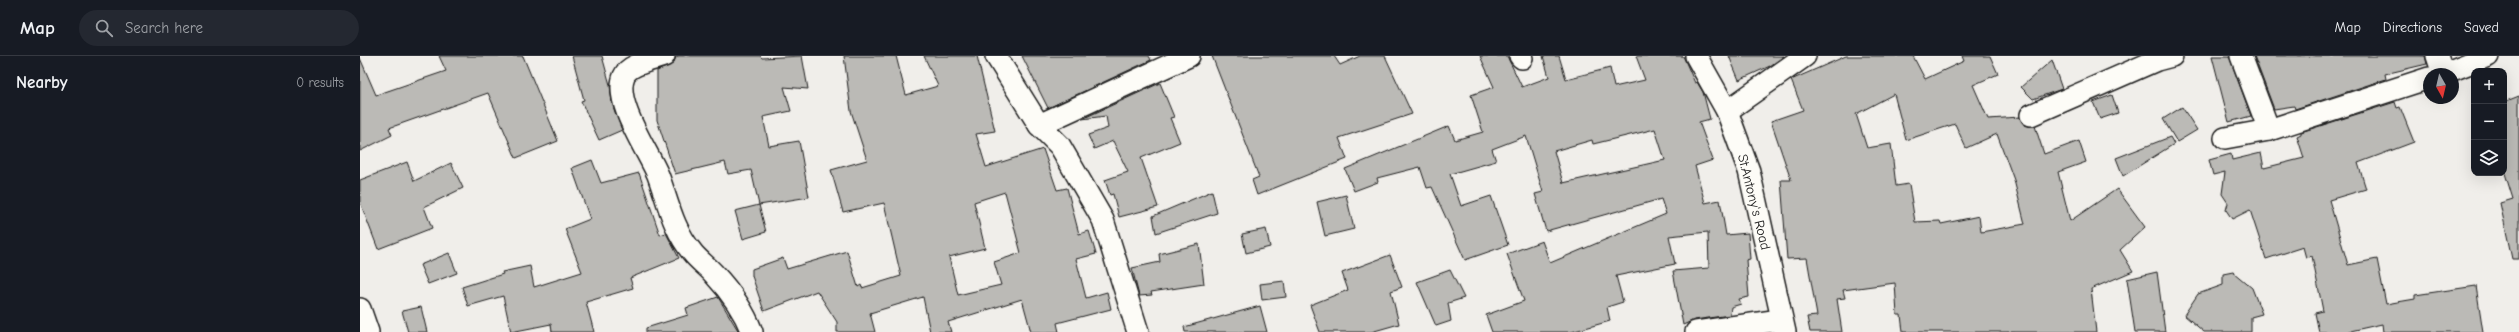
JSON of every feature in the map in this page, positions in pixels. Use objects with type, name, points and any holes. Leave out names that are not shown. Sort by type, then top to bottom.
[{"type":"street","points":[[664,56],[632,67],[624,75],[622,90],[628,116],[657,174],[673,224],[692,252],[714,274],[746,317],[752,332]]},
{"type":"street","points":[[996,56],[1039,125],[1060,146],[1103,220],[1138,332]]},
{"type":"street","points":[[1039,125],[1189,56]]},
{"type":"street","name":"St.Antony's Road","points":[[1696,56],[1727,111],[1749,170],[1782,326]]},
{"type":"street","points":[[1727,111],[1804,56]]},
{"type":"street","points":[[2241,56],[2269,130]]},
{"type":"street","points":[[2437,56],[2440,68]]},
{"type":"street","points":[[2457,68],[2488,56]]},
{"type":"street","points":[[2031,115],[2162,57]]},
{"type":"street","points":[[2225,138],[2269,130],[2423,80]]},
{"type":"street","points":[[360,309],[368,332]]},
{"type":"street","points":[[1696,332],[1782,326]]},
{"type":"building","points":[[439,56],[523,56],[558,141],[516,158],[488,93],[389,128],[392,135],[360,151],[360,58],[376,95],[446,71]]},
{"type":"building","points":[[572,56],[602,56],[610,85],[612,103],[622,130],[599,140],[581,101],[584,100]]},
{"type":"building","points":[[760,56],[762,58],[802,56],[808,89],[784,87],[791,111],[763,117],[769,146],[799,141],[809,197],[759,205],[751,170],[728,174],[725,162],[675,174],[657,120],[657,71],[673,64],[676,57]]},
{"type":"building","points":[[844,56],[896,56],[906,95],[938,86],[924,56],[977,56],[995,131],[976,134],[986,167],[1043,149],[1057,190],[1067,188],[1079,234],[1089,231],[1096,254],[1076,259],[1086,298],[1107,292],[1111,309],[1057,323],[1059,332],[1031,332],[1022,299],[948,322],[951,332],[930,332],[923,297],[870,313],[875,332],[837,332],[837,322],[817,291],[764,311],[752,276],[752,269],[783,258],[787,269],[847,251],[858,287],[861,285],[862,288],[901,276],[884,203],[843,212],[831,170],[867,160],[851,111]],"holes":[[[1005,192],[1021,253],[994,262],[1001,285],[958,295],[949,257],[985,248],[974,202]]]},
{"type":"building","points":[[1022,56],[1149,56],[1151,60],[1048,108]]},
{"type":"building","points":[[1212,56],[1334,56],[1340,65],[1360,56],[1385,56],[1412,114],[1339,138],[1347,159],[1257,195],[1252,180],[1259,177]]},
{"type":"building","points":[[1480,56],[1507,56],[1522,87],[1549,77],[1543,56],[1559,56],[1566,79],[1610,68],[1614,87],[1645,80],[1636,56],[1683,56],[1695,83],[1697,82],[1703,92],[1710,119],[1699,122],[1713,160],[1695,166],[1705,203],[1720,200],[1726,235],[1748,233],[1750,259],[1746,260],[1749,297],[1739,299],[1741,304],[1731,307],[1730,315],[1694,320],[1683,325],[1673,271],[1709,268],[1708,232],[1669,236],[1675,264],[1616,276],[1623,302],[1607,307],[1610,321],[1571,332],[1492,332],[1486,315],[1524,301],[1507,254],[1542,241],[1550,263],[1666,214],[1661,199],[1546,231],[1535,194],[1543,192],[1526,136],[1492,149],[1496,161],[1450,174],[1461,206],[1491,196],[1508,245],[1465,260],[1432,187],[1427,188],[1420,167],[1377,178],[1378,182],[1354,191],[1345,169],[1449,126],[1455,140],[1483,132],[1471,95],[1494,87]],"holes":[[[1655,129],[1665,160],[1563,183],[1554,151],[1592,140],[1593,144]]]},
{"type":"building","points":[[1729,56],[1784,56],[1770,66],[1739,80]]},
{"type":"building","points":[[1846,56],[1913,56],[1925,79],[1964,61],[1962,56],[1990,56],[1998,74],[1973,85],[1988,119],[2020,117],[2024,125],[2035,126],[2044,154],[2079,141],[2086,162],[2058,172],[2070,221],[2117,189],[2145,227],[2120,250],[2133,271],[2091,289],[2096,332],[1903,332],[1901,315],[1897,315],[1895,283],[1843,290],[1845,298],[1837,299],[1842,332],[1810,332],[1807,317],[1817,316],[1807,258],[1787,259],[1781,180],[1791,180],[1771,121],[1803,110],[1791,80]],"holes":[[[1894,94],[1906,140],[1955,124],[1966,148],[1997,134],[2014,180],[2025,224],[1981,232],[1979,216],[1941,224],[1940,221],[1915,222],[1909,184],[1896,186],[1891,144],[1867,148],[1856,114]]]},
{"type":"building","points":[[2212,56],[2229,56],[2251,116],[2229,122]]},
{"type":"building","points":[[2254,56],[2425,56],[2427,64],[2385,74],[2386,79],[2295,109],[2294,106],[2274,109]]},
{"type":"building","points":[[2052,60],[2062,89],[2033,99],[2021,87]]},
{"type":"building","points":[[1160,83],[1174,117],[1170,118],[1180,142],[1141,158],[1158,207],[1119,217],[1113,194],[1110,195],[1105,180],[1128,172],[1113,141],[1094,149],[1088,135],[1108,128],[1106,116],[1082,119]]},
{"type":"building","points":[[2112,95],[2118,113],[2100,119],[2093,102]]},
{"type":"building","points":[[2519,96],[2519,259],[2512,259],[2500,203],[2513,199],[2506,176],[2507,101]]},
{"type":"building","points":[[2395,102],[2397,108],[2400,107],[2414,142],[2358,163],[2366,189],[2329,200],[2348,265],[2377,259],[2386,304],[2415,299],[2415,295],[2476,286],[2483,332],[2383,332],[2382,324],[2346,332],[2319,332],[2315,313],[2323,311],[2312,256],[2306,258],[2303,247],[2266,259],[2250,210],[2232,219],[2226,210],[2228,203],[2222,194],[2225,172],[2213,175],[2209,160],[2231,154],[2232,160],[2261,153],[2264,168],[2304,158],[2297,136],[2301,134],[2301,132]]},
{"type":"building","points":[[2182,107],[2197,130],[2177,142],[2163,119]]},
{"type":"building","points":[[2170,137],[2174,144],[2123,176],[2116,158]]},
{"type":"building","points":[[592,160],[601,183],[639,173],[660,235],[666,233],[679,258],[630,278],[633,288],[586,302],[594,332],[552,332],[551,324],[511,332],[503,296],[468,306],[462,287],[503,274],[502,272],[530,266],[534,287],[582,272],[565,229],[590,219],[572,168]]},
{"type":"building","points":[[407,162],[414,181],[451,163],[463,188],[424,207],[432,228],[378,249],[360,202],[360,180]]},
{"type":"building","points":[[1212,191],[1217,213],[1156,233],[1153,216]]},
{"type":"building","points":[[1346,195],[1354,229],[1325,236],[1317,202]]},
{"type":"building","points":[[759,205],[766,232],[743,239],[735,211]]},
{"type":"building","points":[[1266,229],[1270,247],[1246,253],[1242,234]]},
{"type":"building","points":[[1199,244],[1204,284],[1151,292],[1152,295],[1139,296],[1132,268],[1160,262],[1159,254]]},
{"type":"building","points":[[449,253],[457,273],[428,284],[420,265]]},
{"type":"building","points":[[1390,255],[1402,287],[1391,291],[1399,324],[1371,332],[1320,332],[1310,305],[1348,290],[1342,273]]},
{"type":"building","points":[[1450,270],[1464,298],[1448,303],[1451,321],[1436,326],[1417,282]]},
{"type":"building","points":[[2157,272],[2165,332],[2135,332],[2127,279]]},
{"type":"building","points":[[2233,272],[2252,288],[2262,314],[2251,317],[2251,332],[2204,332],[2184,315],[2198,294],[2223,285],[2223,274]]},
{"type":"building","points":[[1284,281],[1286,297],[1262,300],[1260,284]]},
{"type":"building","points":[[718,297],[739,332],[646,332],[646,328],[688,315],[686,308]]},
{"type":"building","points":[[1260,306],[1267,332],[1185,332],[1184,327]]},
{"type":"building","points":[[421,307],[427,332],[408,332],[402,311]]}]
